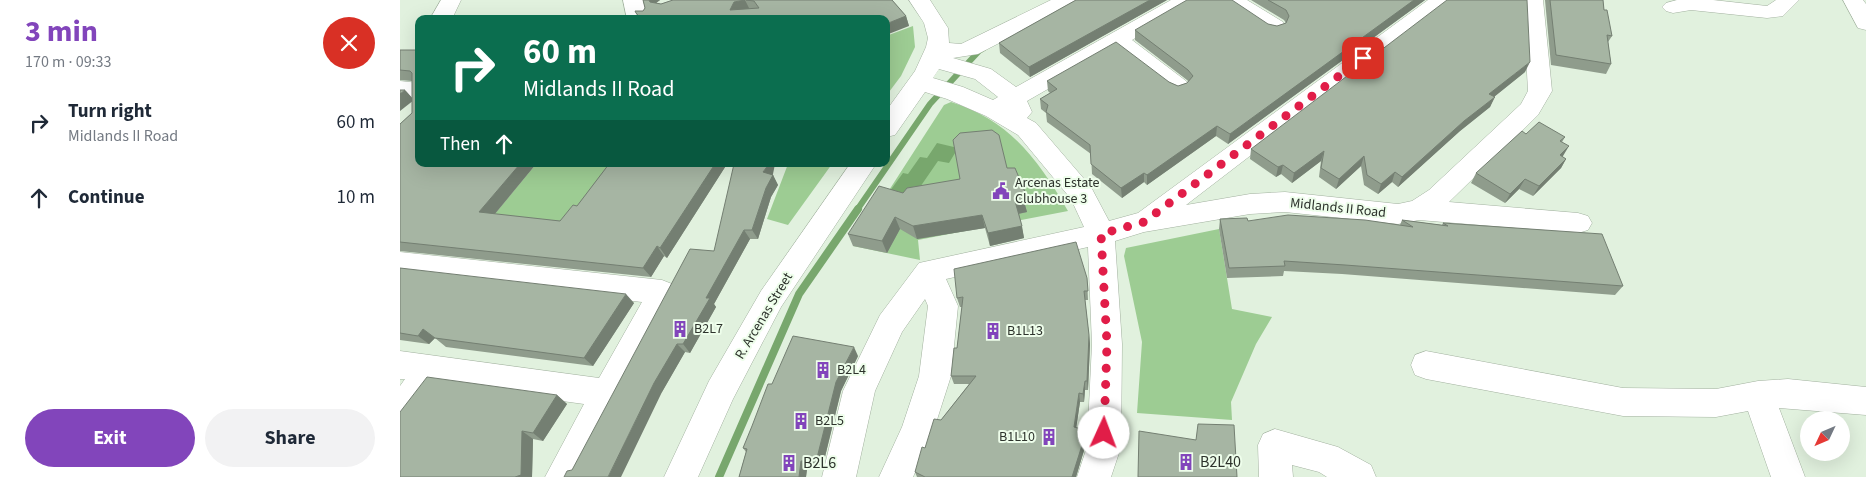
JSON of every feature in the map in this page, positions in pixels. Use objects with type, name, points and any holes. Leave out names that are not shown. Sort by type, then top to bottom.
[{"type":"street","points":[[443,15],[451,0]]},
{"type":"street","points":[[633,0],[637,15]]},
{"type":"street","points":[[890,124],[922,83],[937,57],[939,38],[936,26],[919,0]]},
{"type":"street","points":[[937,57],[970,49],[1067,0]]},
{"type":"street","points":[[922,83],[955,93],[1004,103],[1186,0]]},
{"type":"street","points":[[1232,0],[1275,26]]},
{"type":"street","points":[[1144,222],[1441,0]]},
{"type":"street","points":[[1419,210],[1438,196],[1530,109],[1540,91],[1533,0]]},
{"type":"street","points":[[1673,7],[1691,4],[1767,12],[1775,11],[1789,0]]},
{"type":"street","points":[[1854,0],[1866,23]]},
{"type":"street","points":[[1116,39],[1178,86]]},
{"type":"street","points":[[937,57],[977,72],[1082,194],[1101,234],[1107,344],[1104,446],[1094,477]]},
{"type":"street","points":[[400,89],[415,91]]},
{"type":"street","name":"R. Arcenas Street","points":[[680,477],[720,391],[771,299],[861,167]]},
{"type":"street","name":"Midlands II Road","points":[[929,271],[1101,234],[1144,222],[1250,204],[1276,203],[1398,214],[1419,210],[1578,223]]},
{"type":"street","points":[[400,263],[662,292],[562,477]]},
{"type":"street","points":[[839,477],[859,391],[891,324],[929,271]]},
{"type":"street","points":[[896,477],[918,429],[935,376],[943,306],[929,271]]},
{"type":"street","points":[[400,365],[606,393]]},
{"type":"street","points":[[1426,365],[1623,402],[1716,403],[1758,395],[1788,393],[1866,402]]},
{"type":"street","points":[[400,411],[431,369]]},
{"type":"street","points":[[1758,395],[1788,477]]},
{"type":"street","points":[[1276,477],[1275,445],[1326,458],[1359,477]]},
{"type":"shaded area","points":[[913,26],[915,47],[901,76],[890,91],[890,35]]},
{"type":"shaded area","points":[[951,102],[972,110],[990,120],[1021,144],[1046,175],[1068,211],[918,240],[920,260],[853,246],[944,105]]},
{"type":"shaded area","points":[[937,143],[958,148],[949,163],[938,161],[907,206],[884,199],[903,173],[908,174],[920,157],[927,158]]},
{"type":"shaded area","points":[[534,167],[633,167],[568,231],[488,222]]},
{"type":"shaded area","points":[[787,167],[830,167],[788,225],[767,219]]},
{"type":"shaded area","points":[[1219,229],[1232,309],[1272,317],[1256,344],[1231,402],[1232,420],[1137,413],[1142,342],[1124,256],[1126,248]]},
{"type":"building","points":[[643,0],[661,4],[673,0],[745,0],[734,2],[730,10],[759,8],[754,1],[746,0],[892,0],[906,16],[890,22],[890,15],[638,15],[635,11],[643,11],[645,8]]},
{"type":"building","points":[[1076,0],[1150,0],[1029,67],[999,43]]},
{"type":"building","points":[[1187,0],[1232,0],[1268,24],[1277,26],[1286,23],[1289,16],[1286,10],[1268,0],[1414,0],[1230,134],[1217,126],[1147,175],[1144,173],[1121,188],[1091,164],[1090,145],[1046,112],[1048,105],[1040,99],[1057,89],[1047,81],[1116,42],[1169,82],[1178,86],[1187,83],[1193,76],[1188,70],[1135,30]]},
{"type":"building","points":[[1447,0],[1527,0],[1530,62],[1489,94],[1495,97],[1464,121],[1402,177],[1395,172],[1381,184],[1367,175],[1364,156],[1339,179],[1321,168],[1324,151],[1294,173],[1283,165],[1278,167],[1251,149]]},
{"type":"building","points":[[1550,0],[1603,0],[1612,36],[1607,35],[1611,64],[1556,55]]},
{"type":"building","points":[[400,50],[415,50],[415,167],[517,167],[479,212],[560,221],[573,205],[577,206],[607,167],[713,167],[660,248],[657,246],[643,268],[400,242],[400,124],[412,113],[412,73],[400,70]]},
{"type":"building","points":[[1539,122],[1565,137],[1560,141],[1569,146],[1560,155],[1566,159],[1539,186],[1525,179],[1510,194],[1476,173],[1522,131],[1526,134]]},
{"type":"building","points":[[992,130],[999,135],[1007,168],[1015,168],[1025,192],[1023,192],[1025,200],[1015,201],[1022,226],[988,233],[982,215],[913,226],[895,217],[882,241],[848,234],[879,186],[903,193],[907,188],[960,179],[953,140],[960,133]]},
{"type":"building","points":[[733,167],[767,167],[763,172],[773,175],[766,188],[752,230],[744,230],[706,298],[710,298],[683,344],[677,344],[654,383],[608,477],[564,477],[567,471],[572,470],[690,249],[714,251]]},
{"type":"building","points":[[1288,215],[1365,220],[1413,227],[1402,220],[1448,226],[1443,223],[1602,234],[1623,286],[1284,261],[1285,266],[1229,268],[1220,219],[1247,218],[1248,221]]},
{"type":"building","points":[[1076,242],[1087,278],[1088,291],[1084,291],[1089,335],[1087,381],[1085,381],[1083,394],[1079,393],[1074,427],[1085,430],[1084,439],[1072,477],[925,477],[915,472],[922,447],[925,448],[934,419],[941,420],[976,376],[951,376],[954,348],[957,348],[963,297],[957,298],[954,269]]},
{"type":"building","points":[[400,268],[626,294],[584,358],[435,338],[423,329],[418,336],[400,333]]},
{"type":"building","points":[[793,336],[854,347],[836,382],[816,462],[801,461],[799,477],[739,477],[747,449],[743,448],[768,384],[772,384]]},
{"type":"building","points":[[427,377],[557,395],[533,433],[522,431],[521,475],[515,477],[400,477],[400,412]]},
{"type":"building","name":"B2L40","points":[[1198,424],[1234,425],[1237,477],[1138,477],[1139,431],[1196,440]]},
{"type":"waterway","points":[[890,162],[930,104],[979,51],[984,48]]},
{"type":"waterway","points":[[857,210],[887,167]]},
{"type":"waterway","points":[[719,477],[799,294],[858,209]]},
{"type":"place","name":"Arcenas Estate Clubhouse 3","points":[[1001,191]]},
{"type":"place","name":"B2L7","points":[[680,329]]},
{"type":"place","name":"B1L13","points":[[993,331]]},
{"type":"place","name":"B2L4","points":[[823,370]]},
{"type":"place","name":"B2L5","points":[[801,421]]},
{"type":"place","name":"B1L10","points":[[1049,437]]},
{"type":"place","name":"B2L40","points":[[1186,462]]},
{"type":"place","name":"B2L6","points":[[789,463]]},
{"type":"route","points":[[1104,433],[1107,344],[1101,234],[1144,222],[1363,58]]}]
